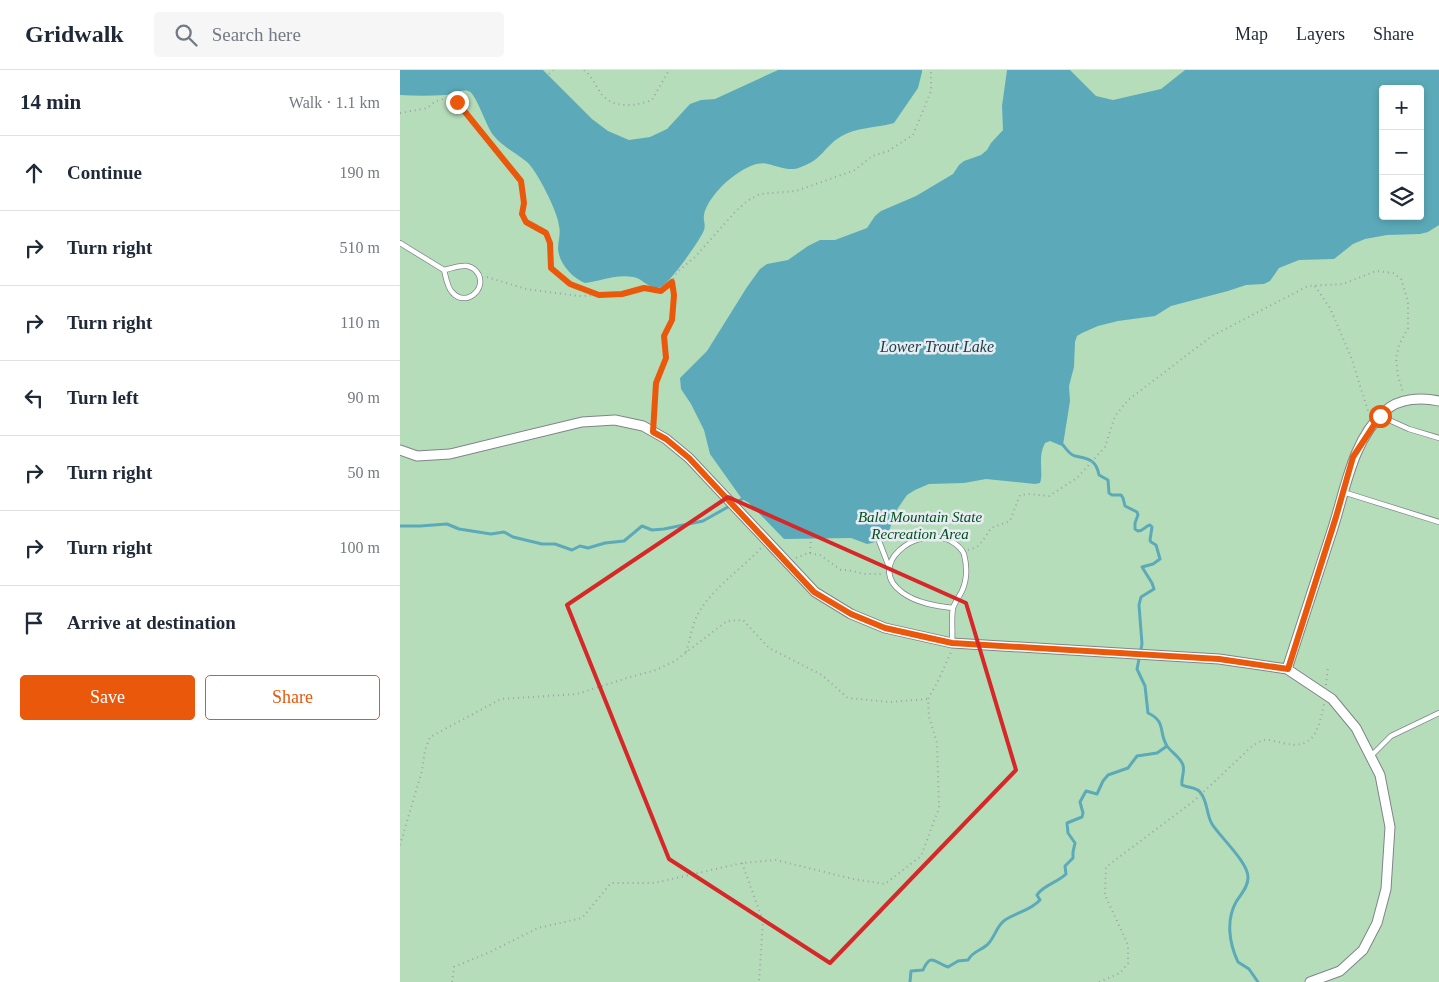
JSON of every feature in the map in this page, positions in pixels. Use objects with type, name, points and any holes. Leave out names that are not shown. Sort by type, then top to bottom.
[{"type":"street","points":[[1288,669],[1353,457],[1373,425],[1386,409],[1406,400],[1427,398],[1439,400]]},
{"type":"street","points":[[400,450],[417,456],[450,454],[582,422],[615,420],[642,426],[666,439],[689,458],[814,592],[851,614],[885,628],[952,643],[1219,659],[1288,669],[1332,699],[1356,728],[1380,775],[1390,827],[1386,889],[1376,923],[1363,950],[1340,971],[1310,982]]},
{"type":"lane","points":[[400,243],[444,270],[450,291],[457,297],[473,296],[479,289],[481,281],[478,273],[471,267],[463,266],[444,270]]},
{"type":"lane","points":[[1380,416],[1409,429],[1439,438]]},
{"type":"lane","points":[[1343,492],[1439,522]]},
{"type":"lane","points":[[889,567],[897,552],[906,545],[922,538],[942,537],[953,542],[963,551],[966,561],[966,577],[963,589],[953,608],[952,643]]},
{"type":"lane","points":[[879,541],[889,567],[890,577],[902,592],[923,602],[953,608]]},
{"type":"lane","points":[[1371,756],[1391,736],[1439,713]]},
{"type":"path","points":[[549,74],[553,70]]},
{"type":"path","points":[[584,70],[591,76],[603,95],[615,104],[637,106],[652,100],[669,70]]},
{"type":"path","points":[[478,273],[504,283],[546,293],[579,296],[622,294],[644,288],[661,291],[672,282],[677,272],[695,257],[747,200],[760,194],[796,191],[855,170],[872,156],[888,151],[913,135],[931,91],[931,70]]},
{"type":"path","points":[[400,113],[428,108],[432,103],[442,99],[451,98],[457,102],[521,181],[524,203],[522,214],[526,222],[546,233],[550,243],[551,268],[570,284],[599,295]]},
{"type":"path","points":[[963,551],[977,547],[991,528],[1010,521],[1020,496],[1029,494],[1049,496],[1077,478],[1105,447],[1115,416],[1128,400],[1164,372],[1212,336],[1308,286],[1343,284],[1376,271],[1393,273],[1401,279],[1408,300],[1408,328],[1399,345],[1396,359],[1398,376],[1406,400]]},
{"type":"path","points":[[653,432],[656,383],[666,358],[664,336],[672,320],[674,295],[672,282]]},
{"type":"path","points":[[1315,286],[1330,308],[1351,357],[1373,425]]},
{"type":"path","points":[[810,553],[811,539]]},
{"type":"path","points":[[686,652],[697,616],[704,606],[718,587],[749,562],[767,542]]},
{"type":"path","points":[[788,563],[801,555],[810,553],[820,554],[841,570],[865,574],[880,574],[889,567]]},
{"type":"path","points":[[400,845],[430,737],[501,699],[577,694],[656,670],[675,661],[727,621],[742,620],[769,648],[822,675],[848,698],[890,702],[928,699]]},
{"type":"path","points":[[452,982],[454,967],[490,952],[538,928],[582,918],[611,883],[654,882],[742,863],[776,860],[853,879],[885,884],[921,856],[939,808],[937,743],[929,717],[928,699],[950,655],[952,643]]},
{"type":"path","points":[[1100,982],[1120,973],[1128,963],[1128,945],[1105,895],[1106,867],[1195,800],[1250,748],[1259,742],[1265,739],[1291,745],[1306,743],[1313,737],[1320,720],[1328,667]]},
{"type":"path","points":[[742,863],[763,921],[759,982]]},
{"type":"highlighted area","points":[[728,497],[966,603],[1016,770],[830,963],[669,859],[567,605]]},
{"type":"green space","name":"Bald Mountain State Recreation Area","points":[[400,70],[1439,70],[1439,982],[400,982]]},
{"type":"water","points":[[400,70],[543,70],[592,119],[608,131],[629,140],[650,137],[667,129],[690,104],[701,100],[715,99],[778,70],[922,70],[922,72],[918,88],[894,123],[859,129],[846,134],[835,141],[814,161],[797,168],[785,168],[762,163],[743,170],[732,178],[719,189],[708,204],[704,215],[705,226],[702,235],[671,278],[661,287],[657,288],[637,278],[627,276],[585,283],[575,278],[561,260],[558,249],[560,231],[558,220],[541,183],[527,162],[505,147],[494,136],[471,93],[460,91],[446,95],[400,95]]},
{"type":"water","name":"Lower Trout Lake","points":[[1007,70],[1070,70],[1096,96],[1113,100],[1161,89],[1185,70],[1439,70],[1439,225],[1428,232],[1420,234],[1387,235],[1365,239],[1353,244],[1334,259],[1299,260],[1279,268],[1270,281],[1264,284],[1246,285],[1171,306],[1155,316],[1098,326],[1077,336],[1074,367],[1069,386],[1070,401],[1063,445],[1050,441],[1045,443],[1041,454],[1040,483],[986,479],[964,483],[929,484],[907,495],[896,511],[888,534],[885,538],[872,543],[867,544],[851,538],[784,539],[749,503],[742,499],[710,454],[704,430],[681,389],[680,378],[707,351],[760,269],[767,264],[788,260],[820,240],[835,240],[867,228],[881,211],[916,196],[953,174],[964,161],[981,155],[1003,130],[1002,106]]},
{"type":"waterway","points":[[1063,445],[1071,454],[1088,459],[1094,463],[1099,475],[1108,480],[1109,493],[1121,495],[1125,506],[1137,512],[1135,529],[1140,531],[1147,526],[1150,525],[1152,527],[1150,540],[1156,545],[1160,559],[1153,564],[1142,567],[1154,589],[1141,597],[1139,605],[1142,644],[1137,669],[1145,686],[1148,713],[1158,720],[1164,741],[1183,765],[1182,785],[1196,789],[1203,796],[1212,824],[1239,858],[1247,872],[1247,884],[1236,902],[1231,916],[1230,932],[1232,947],[1238,962],[1249,969],[1258,982]]},
{"type":"waterway","points":[[400,526],[447,524],[459,529],[491,534],[504,532],[513,537],[542,544],[555,544],[572,550],[580,546],[588,548],[605,543],[624,541],[642,526],[652,530],[703,521],[742,499]]},
{"type":"waterway","points":[[910,982],[911,971],[923,970],[928,961],[934,960],[948,967],[958,961],[968,960],[990,942],[1005,920],[1036,904],[1040,900],[1037,895],[1046,886],[1059,880],[1066,874],[1065,866],[1073,858],[1075,843],[1068,833],[1067,823],[1082,817],[1083,813],[1080,802],[1086,791],[1097,794],[1108,775],[1128,768],[1137,756],[1157,753],[1167,746]]},
{"type":"route","points":[[457,102],[516,172],[521,181],[524,203],[522,214],[526,222],[546,233],[550,243],[551,268],[557,275],[570,284],[599,295],[622,294],[644,288],[652,291],[661,291],[672,282],[674,295],[672,320],[664,336],[666,358],[656,383],[653,432],[666,439],[689,458],[814,592],[851,614],[885,628],[952,643],[1219,659],[1288,669],[1353,457],[1380,416]]}]
